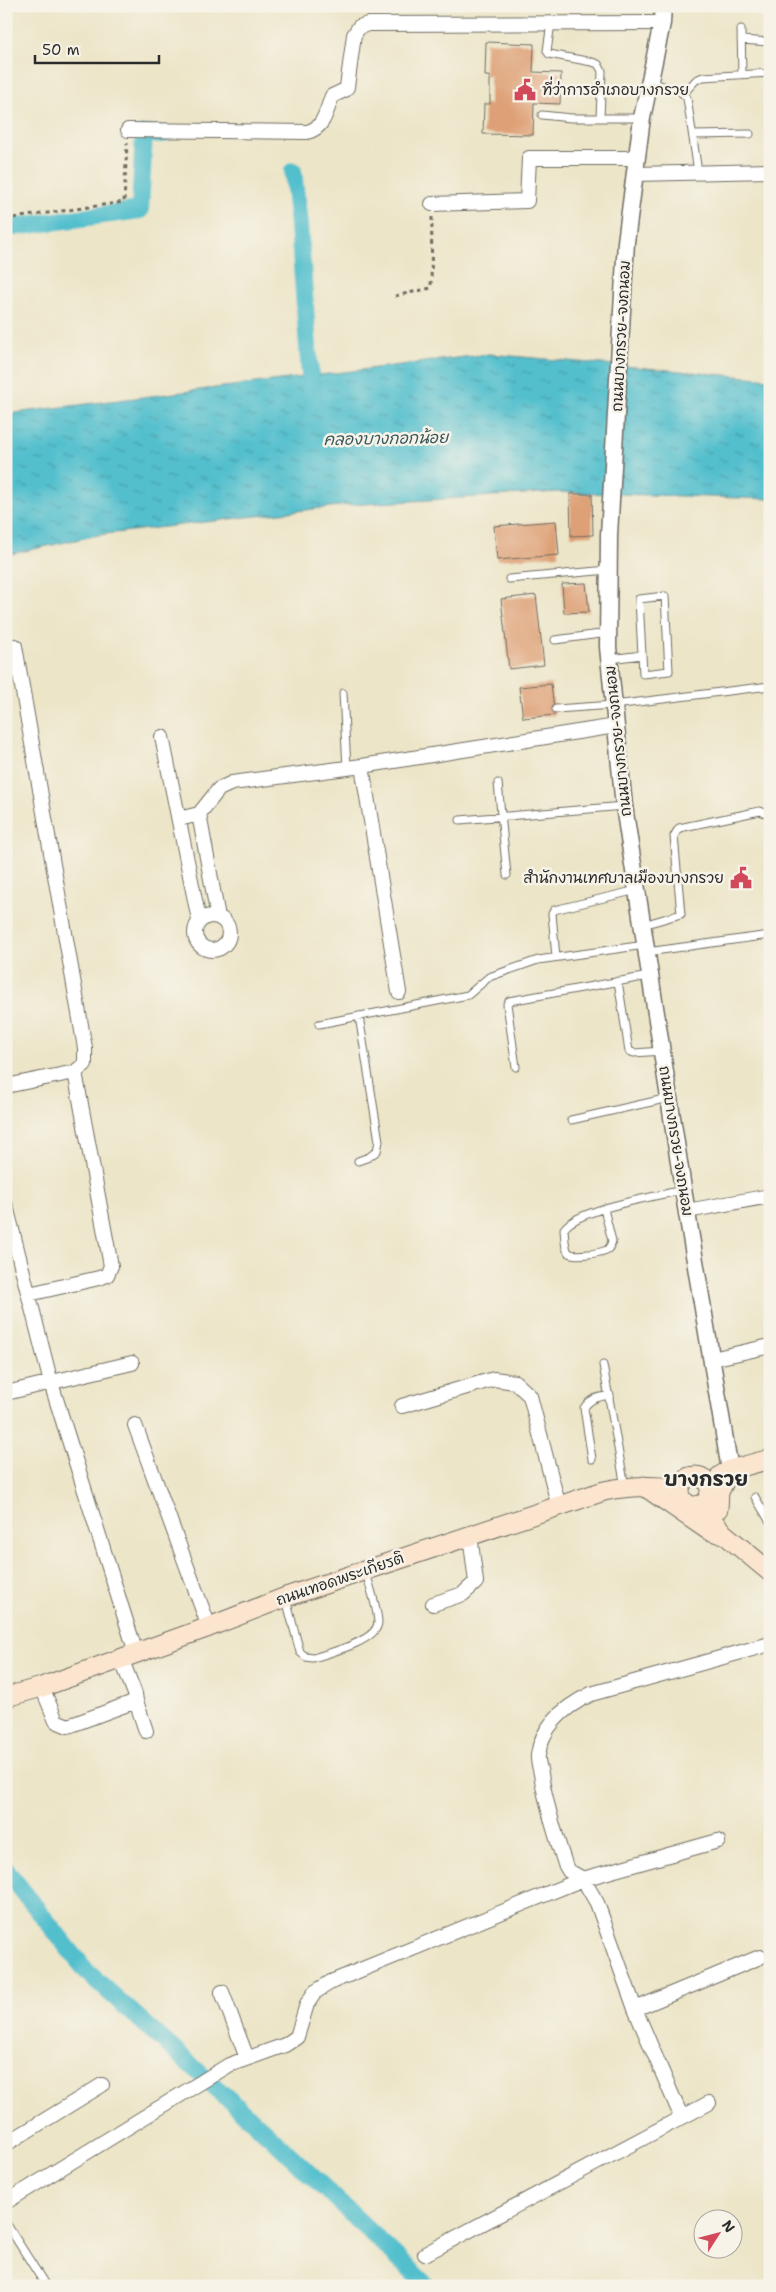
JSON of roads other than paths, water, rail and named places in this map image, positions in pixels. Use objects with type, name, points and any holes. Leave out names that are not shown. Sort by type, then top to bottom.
[{"type":"main road","points":[[708,1482],[730,1470],[770,1459]]},
{"type":"main road","points":[[727,1536],[718,1508],[719,1492],[730,1470]]},
{"type":"main road","points":[[692,1476],[703,1478],[708,1482],[710,1493],[708,1499],[699,1505],[688,1504],[683,1500],[680,1489],[686,1479],[692,1476]]},
{"type":"main road","name":"ถนนเทอดพระเกียรติ","points":[[6,1697],[42,1687],[366,1569],[604,1491],[626,1486],[680,1489]]},
{"type":"main road","points":[[644,1486],[708,1530],[727,1536]]},
{"type":"main road","points":[[699,1505],[727,1536],[770,1572]]},
{"type":"street","name":"ถนนบางกรวย-จงถนอม","points":[[663,6],[662,24],[642,118],[626,242],[609,535],[609,659],[624,806],[683,1190],[730,1470]]},
{"type":"street","points":[[128,130],[307,132],[317,130],[322,123],[332,96],[347,88],[354,35],[360,27],[368,24],[662,24]]},
{"type":"street","points":[[432,204],[526,200],[529,158],[698,172],[770,171]]},
{"type":"street","points":[[6,1086],[75,1072],[85,1064],[85,1048],[15,646]]},
{"type":"street","points":[[179,819],[200,814],[219,789],[232,783],[362,766],[616,726]]},
{"type":"street","points":[[162,737],[199,920]]},
{"type":"street","points":[[362,766],[399,992]]},
{"type":"street","points":[[200,814],[218,917]]},
{"type":"street","points":[[208,916],[218,917],[226,923],[230,933],[227,942],[220,949],[210,951],[201,947],[195,939],[194,929],[199,920],[208,916]]},
{"type":"street","points":[[30,1294],[99,1278],[107,1275],[111,1266],[75,1072]]},
{"type":"street","points":[[687,1211],[770,1196]]},
{"type":"street","points":[[6,1206],[30,1294],[51,1383],[129,1656],[136,1701],[146,1731]]},
{"type":"street","points":[[712,1359],[770,1346]]},
{"type":"street","points":[[6,1393],[132,1363]]},
{"type":"street","points":[[402,1406],[494,1379],[516,1382],[530,1396],[559,1507]]},
{"type":"street","points":[[135,1425],[209,1627]]},
{"type":"street","points":[[433,1604],[463,1594],[476,1582],[470,1535]]},
{"type":"street","points":[[681,2116],[635,2010],[597,1903],[583,1879],[569,1871],[565,1864],[546,1806],[538,1756],[545,1733],[556,1718],[572,1703],[591,1694],[770,1644]]},
{"type":"street","points":[[42,1687],[56,1721],[68,1726],[136,1701]]},
{"type":"street","points":[[6,2202],[213,2075],[247,2058],[285,2045],[297,2037],[307,2004],[315,1992],[331,1982],[583,1879],[718,1841]]},
{"type":"street","points":[[635,2010],[760,1957]]},
{"type":"street","points":[[222,1992],[247,2058]]},
{"type":"street","points":[[6,2144],[102,2085]]},
{"type":"street","points":[[425,2254],[681,2116],[709,2103]]},
{"type":"lane","points":[[551,23],[547,51],[549,54],[592,62],[598,64],[602,70],[600,118]]},
{"type":"lane","points":[[741,29],[742,74]]},
{"type":"lane","points":[[741,40],[770,42]]},
{"type":"lane","points":[[684,93],[696,80],[703,77],[770,72]]},
{"type":"lane","points":[[650,82],[684,93],[687,98],[698,172]]},
{"type":"lane","points":[[542,115],[642,118]]},
{"type":"lane","points":[[694,135],[750,134]]},
{"type":"lane","points":[[510,579],[608,570]]},
{"type":"lane","points":[[665,596],[669,671],[643,674],[642,655],[639,599],[665,596]]},
{"type":"lane","points":[[555,640],[608,633]]},
{"type":"lane","points":[[609,659],[642,655]]},
{"type":"lane","points":[[556,709],[614,705],[770,686]]},
{"type":"lane","points":[[343,693],[348,768]]},
{"type":"lane","points":[[498,783],[507,874]]},
{"type":"lane","points":[[460,820],[624,806]]},
{"type":"lane","points":[[643,925],[681,914],[674,836],[679,828],[760,811],[770,815]]},
{"type":"lane","points":[[556,957],[552,914],[554,910],[637,890]]},
{"type":"lane","points":[[319,1024],[468,995],[489,978],[538,960],[770,935]]},
{"type":"lane","points":[[516,1067],[507,1004],[509,1001],[651,976]]},
{"type":"lane","points":[[618,981],[629,1051],[634,1054],[662,1051]]},
{"type":"lane","points":[[358,1160],[369,1157],[377,1150],[379,1140],[359,1016]]},
{"type":"lane","points":[[571,1120],[669,1098]]},
{"type":"lane","points":[[604,1209],[612,1241],[607,1250],[575,1256],[570,1254],[567,1250],[564,1229],[567,1224],[604,1209],[683,1190]]},
{"type":"lane","points":[[603,1365],[626,1486]]},
{"type":"lane","points":[[592,1459],[584,1408],[594,1398],[610,1395]]},
{"type":"lane","points":[[755,1497],[770,1522]]},
{"type":"lane","points":[[286,1597],[300,1652],[306,1657],[321,1656],[367,1639],[376,1630],[378,1622],[366,1569]]},
{"type":"lane","points":[[6,2224],[46,2286]]},
{"type":"water","name":"คลองบางกอกน้อย","points":[[489,354],[770,379],[770,499],[558,492],[347,505],[98,535],[6,555],[6,414]]},
{"type":"waterway","points":[[6,228],[140,210],[144,134],[163,134]]},
{"type":"waterway","points":[[293,171],[299,225],[312,402]]},
{"type":"waterway","points":[[6,1870],[88,1973],[272,2138],[427,2286]]},
{"type":"place","name":"ที่ว่าการอำเภอบางกรวย","points":[[525,90]]},
{"type":"place","name":"สำนักงานเทศบาลเมืองบางกรวย","points":[[741,878]]},
{"type":"district","name":"บางกรวย","points":[[706,1479]]}]
